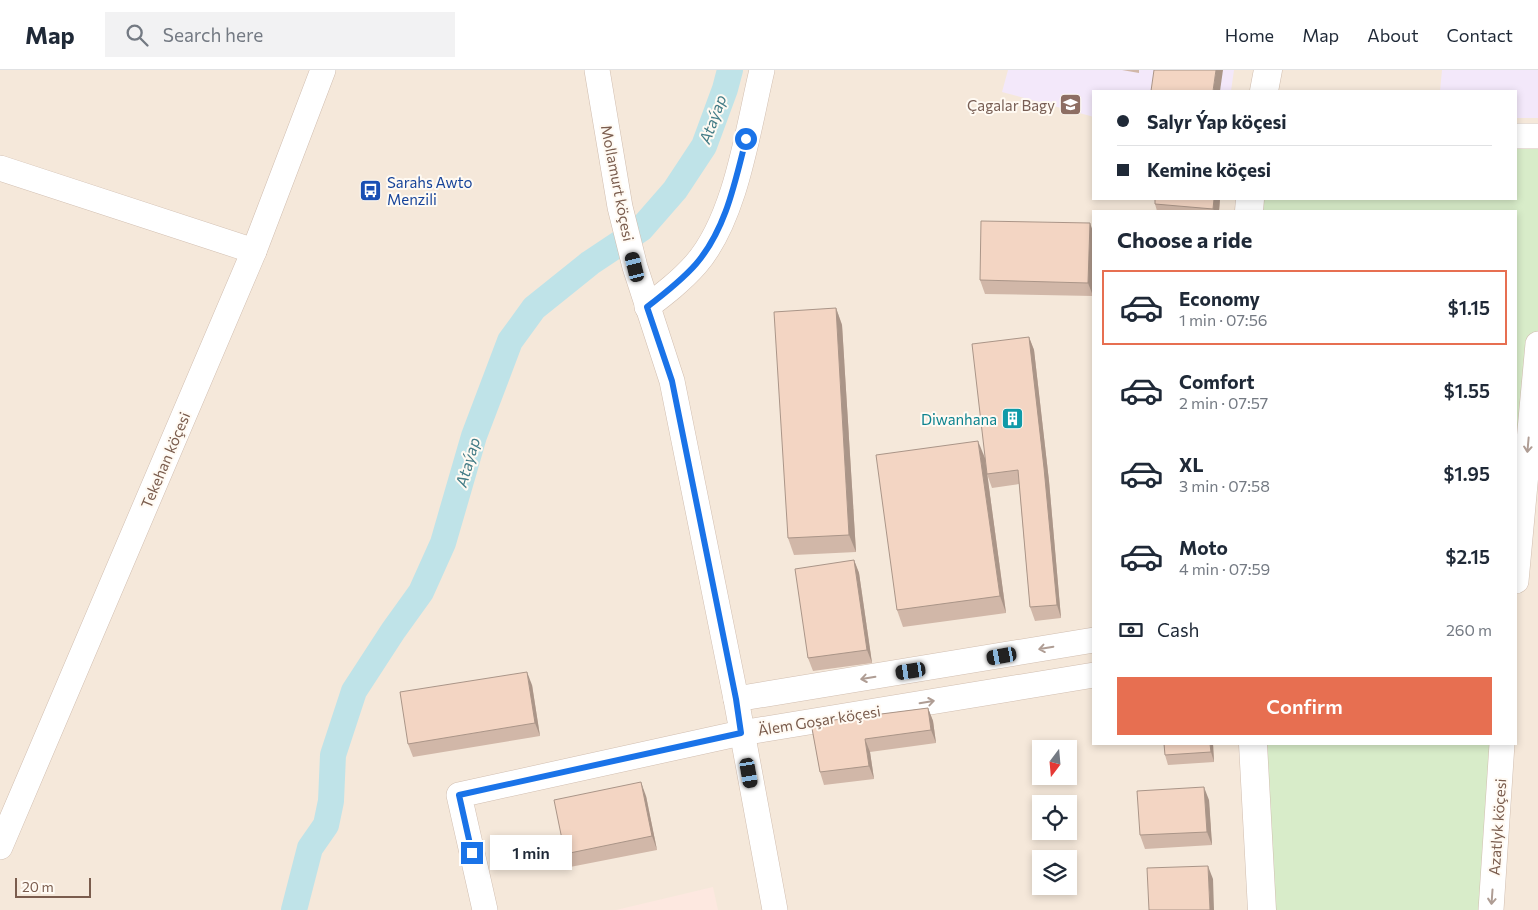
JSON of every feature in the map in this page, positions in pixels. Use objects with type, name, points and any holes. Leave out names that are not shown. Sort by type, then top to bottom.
[{"type":"street","name":"Tekehan köçesi","points":[[0,847],[254,251],[323,70]]},
{"type":"street","name":"Mollamurt köçesi","points":[[597,70],[620,207],[635,267],[672,381],[736,699],[774,910]]},
{"type":"street","points":[[647,307],[673,286],[696,263],[713,239],[733,191],[762,70]]},
{"type":"street","points":[[1264,90],[1268,70]]},
{"type":"street","points":[[1517,136],[1538,136]]},
{"type":"street","points":[[0,168],[254,251]]},
{"type":"street","points":[[1517,570],[1538,344]]},
{"type":"street","points":[[736,699],[1092,640]]},
{"type":"street","name":"Älem Goşar köçesi","points":[[485,910],[459,795],[741,733],[1092,675]]},
{"type":"street","points":[[1253,745],[1262,910]]},
{"type":"street","name":"Azatlyk köçesi","points":[[1491,910],[1502,745]]},
{"type":"shaded area","points":[[0,70],[1538,70],[1538,910],[0,910]]},
{"type":"shaded area","name":"Çagalar Bagy","points":[[1008,70],[1234,70],[1231,90],[1092,90],[1092,116],[1002,92]]},
{"type":"shaded area","points":[[1442,70],[1538,70],[1538,118],[1517,118],[1517,90],[1440,90]]},
{"type":"shaded area","points":[[713,887],[718,910],[616,910]]},
{"type":"green space","points":[[1517,136],[1538,136],[1538,344],[1517,570],[1517,210],[1249,210],[1250,200],[1517,200]]},
{"type":"green space","points":[[1253,745],[1502,745],[1491,910],[1262,910]]},
{"type":"building","points":[[1154,70],[1216,70],[1213,90],[1151,90]]},
{"type":"building","points":[[1155,200],[1214,200],[1213,209],[1155,204]]},
{"type":"building","points":[[981,221],[1090,223],[1088,283],[980,280]]},
{"type":"building","points":[[836,308],[849,535],[788,538],[774,312]]},
{"type":"building","name":"Diwanhana","points":[[1029,337],[1057,605],[1030,607],[1018,470],[987,474],[972,344]]},
{"type":"building","points":[[978,441],[1000,596],[897,610],[876,455]]},
{"type":"building","points":[[854,560],[867,650],[808,658],[795,569]]},
{"type":"building","points":[[527,672],[535,723],[408,744],[400,692]]},
{"type":"building","points":[[928,708],[931,730],[865,739],[869,766],[820,772],[811,723]]},
{"type":"building","points":[[1164,745],[1210,745],[1211,752],[1165,755]]},
{"type":"building","points":[[641,782],[652,836],[565,854],[554,800]]},
{"type":"building","points":[[1204,787],[1207,832],[1140,835],[1137,791]]},
{"type":"building","points":[[1208,866],[1210,910],[1149,910],[1147,868]]},
{"type":"waterway","name":"Ataýap","points":[[294,910],[310,848],[326,825],[331,801],[333,755],[354,691],[421,592],[443,543],[474,436],[510,341],[534,308],[590,263],[641,229],[675,190],[704,146],[730,70]]},
{"type":"place","name":"Çagalar Bagy","points":[[1071,105]]},
{"type":"place","name":"Sarahs Awto Menzili","points":[[371,191]]},
{"type":"place","name":"Diwanhana","points":[[1013,419]]},
{"type":"route","points":[[472,853],[459,795],[741,733],[736,699],[672,381],[647,307],[673,286],[696,263],[713,239],[733,191],[746,139]]}]
